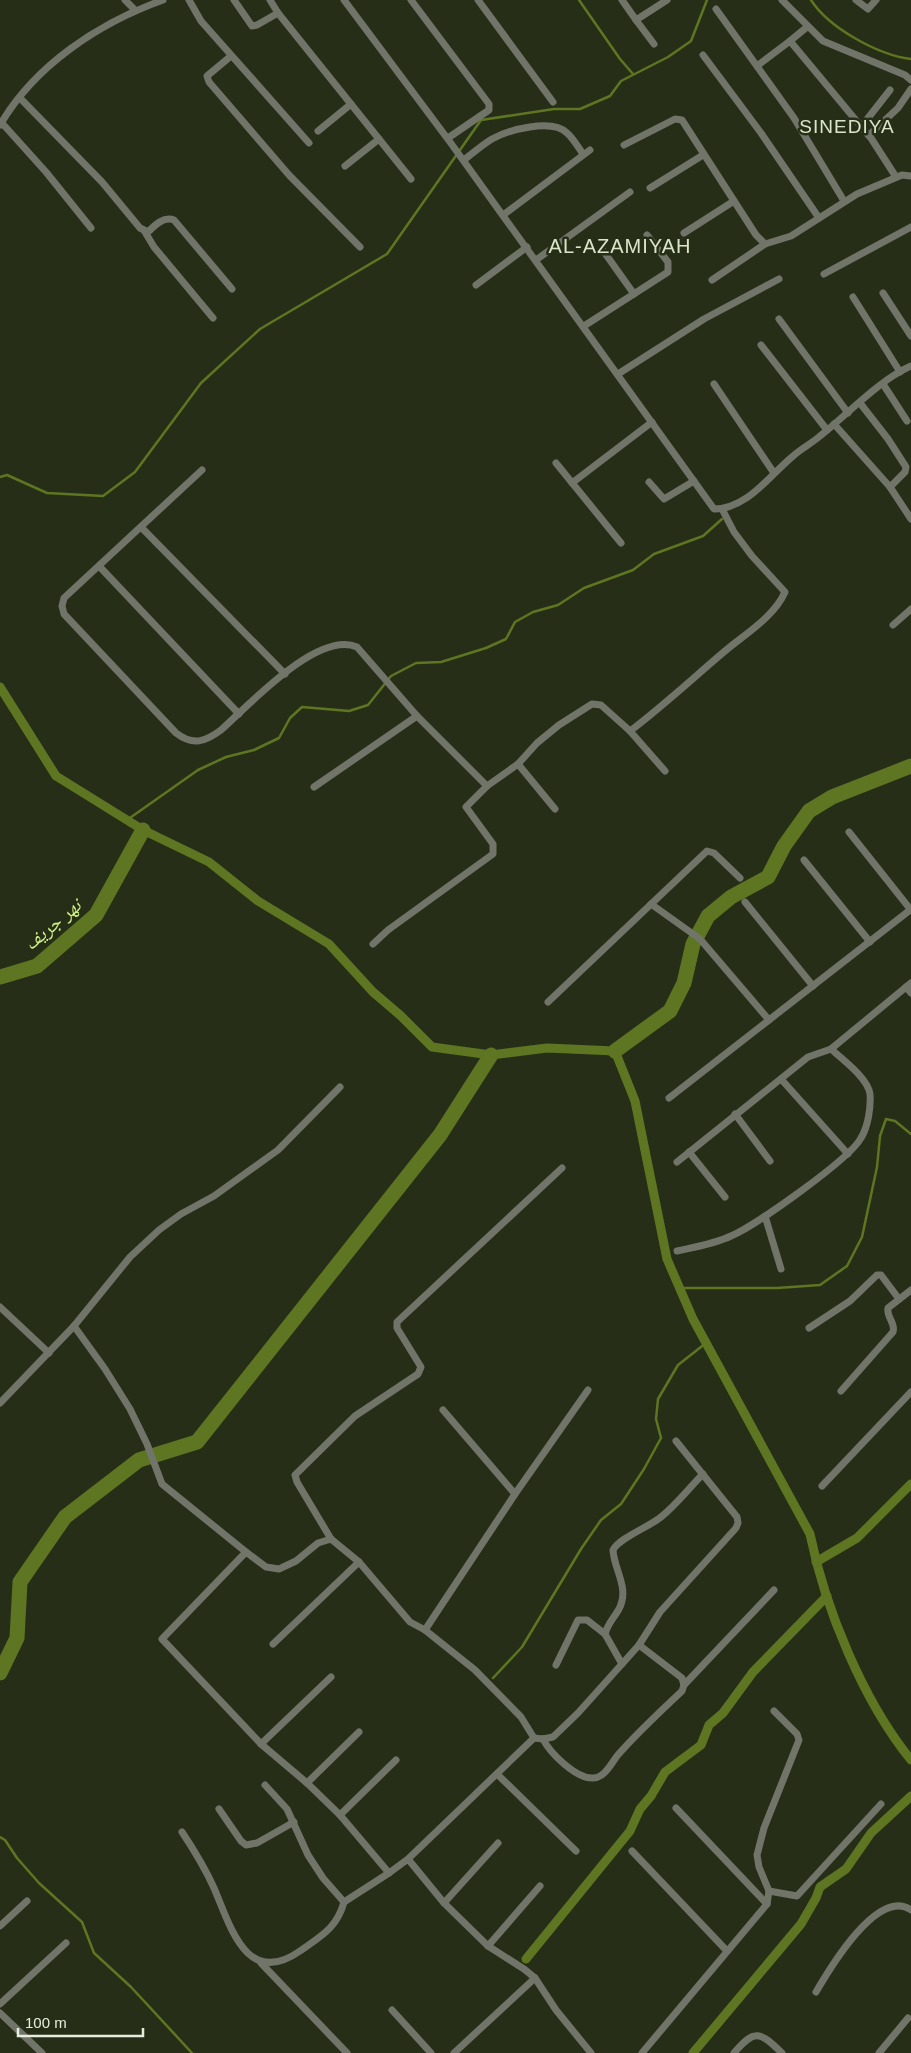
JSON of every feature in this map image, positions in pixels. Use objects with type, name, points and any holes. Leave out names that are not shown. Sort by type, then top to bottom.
[{"type":"street","points":[[125,0],[135,10]]},
{"type":"street","points":[[91,228],[46,172],[1,124],[20,98],[62,54],[135,10],[163,0]]},
{"type":"street","points":[[189,0],[201,22],[309,143]]},
{"type":"street","points":[[234,0],[252,26],[257,26],[278,13]]},
{"type":"street","points":[[270,0],[278,13],[412,179]]},
{"type":"street","points":[[344,0],[527,247],[714,509],[722,509],[744,501],[774,472],[883,384],[900,372],[910,368]]},
{"type":"street","points":[[411,0],[489,104],[489,110],[449,140]]},
{"type":"street","points":[[478,0],[553,102]]},
{"type":"street","points":[[622,0],[654,44]]},
{"type":"street","points":[[636,20],[667,0]]},
{"type":"street","points":[[782,0],[807,27],[830,45],[905,75],[911,80]]},
{"type":"street","points":[[856,0],[868,9],[876,0]]},
{"type":"street","points":[[716,9],[794,118],[844,201]]},
{"type":"street","points":[[756,66],[807,27]]},
{"type":"street","points":[[790,41],[869,136],[896,177]]},
{"type":"street","points":[[703,55],[761,133],[819,218]]},
{"type":"street","points":[[231,56],[210,72],[207,76],[208,82],[289,174],[360,247]]},
{"type":"street","points":[[869,136],[898,108],[911,89]]},
{"type":"street","points":[[861,126],[890,90]]},
{"type":"street","points":[[20,98],[72,149],[140,228],[146,232],[154,247],[213,318]]},
{"type":"street","points":[[318,131],[351,104]]},
{"type":"street","points":[[624,145],[679,118],[682,120],[756,236],[765,244]]},
{"type":"street","points":[[463,160],[492,139],[508,132],[538,126],[556,127],[566,132],[587,152],[503,214]]},
{"type":"street","points":[[345,166],[378,139]]},
{"type":"street","points":[[650,188],[703,155]]},
{"type":"street","points":[[712,280],[765,244],[791,236],[844,201],[896,177],[902,175],[911,176]]},
{"type":"street","points":[[536,260],[630,192]]},
{"type":"street","points":[[684,232],[734,201]]},
{"type":"street","points":[[146,232],[163,220],[169,218],[174,220],[232,289]]},
{"type":"street","points":[[824,274],[911,227]]},
{"type":"street","points":[[584,326],[668,272],[668,262],[647,235]]},
{"type":"street","points":[[476,285],[527,247]]},
{"type":"street","points":[[602,248],[634,294]]},
{"type":"street","points":[[618,374],[704,319],[779,279]]},
{"type":"street","points":[[883,293],[911,336]]},
{"type":"street","points":[[853,297],[900,372]]},
{"type":"street","points":[[779,319],[848,413]]},
{"type":"street","points":[[761,345],[827,430]]},
{"type":"street","points":[[714,384],[774,472]]},
{"type":"street","points":[[883,384],[907,422]]},
{"type":"street","points":[[860,403],[888,439],[906,467],[905,472],[890,487]]},
{"type":"street","points":[[572,483],[652,422]]},
{"type":"street","points":[[834,424],[890,487],[911,519]]},
{"type":"street","points":[[556,463],[621,543]]},
{"type":"street","points":[[202,470],[64,598],[62,606],[64,614],[176,734],[195,743],[208,740],[298,663],[327,646],[342,643],[357,648],[417,716],[487,786]]},
{"type":"street","points":[[649,482],[664,499],[694,480]]},
{"type":"street","points":[[630,731],[657,711],[756,626],[780,603],[785,592],[752,556],[722,509]]},
{"type":"street","points":[[141,527],[284,674]]},
{"type":"street","points":[[99,566],[239,714]]},
{"type":"street","points":[[893,625],[911,609]]},
{"type":"street","points":[[373,944],[388,930],[493,854],[493,844],[466,807],[487,786],[518,764],[544,737],[592,704],[601,706],[630,731],[665,771]]},
{"type":"street","points":[[314,787],[417,716]]},
{"type":"street","points":[[518,764],[555,809]]},
{"type":"street","points":[[669,1098],[911,910],[849,832]]},
{"type":"street","points":[[548,1002],[707,850],[714,853],[740,878]]},
{"type":"street","points":[[804,860],[870,942]]},
{"type":"street","points":[[745,902],[813,986]]},
{"type":"street","points":[[651,904],[700,939],[769,1020]]},
{"type":"street","points":[[677,1162],[808,1057],[831,1049],[909,988]]},
{"type":"street","points":[[677,1251],[703,1246],[732,1236],[765,1216],[848,1154],[861,1139],[868,1117],[870,1092],[856,1071],[831,1049]]},
{"type":"street","points":[[780,1079],[848,1154]]},
{"type":"street","points":[[0,1402],[74,1326],[130,1257],[159,1230],[181,1214],[214,1196],[278,1150],[340,1086]]},
{"type":"street","points":[[735,1114],[770,1161]]},
{"type":"street","points":[[689,1152],[724,1197]]},
{"type":"street","points":[[534,1738],[521,1717],[475,1670],[425,1630],[410,1622],[359,1562],[331,1539],[296,1482],[295,1475],[355,1416],[418,1374],[421,1367],[397,1328],[397,1322],[562,1168]]},
{"type":"street","points":[[765,1216],[781,1269]]},
{"type":"street","points":[[809,1328],[850,1300],[877,1275],[880,1275],[899,1299]]},
{"type":"street","points":[[841,1391],[893,1332],[894,1326],[887,1311],[911,1290]]},
{"type":"street","points":[[0,1307],[49,1353]]},
{"type":"street","points":[[74,1326],[130,1409],[147,1444],[153,1465],[162,1484],[266,1567],[279,1569],[296,1561],[318,1543],[331,1539]]},
{"type":"street","points":[[425,1630],[515,1494],[588,1390]]},
{"type":"street","points":[[822,1486],[911,1392]]},
{"type":"street","points":[[442,1410],[515,1494]]},
{"type":"street","points":[[534,1738],[543,1739],[553,1736],[558,1732],[639,1645],[660,1612],[736,1528],[738,1523],[737,1517],[676,1441]]},
{"type":"street","points":[[605,1634],[609,1621],[619,1609],[622,1596],[622,1583],[613,1556],[616,1543],[634,1535],[662,1517],[703,1474]]},
{"type":"street","points":[[246,1552],[162,1639],[261,1744],[307,1782],[340,1815],[389,1873]]},
{"type":"street","points":[[273,1644],[359,1562]]},
{"type":"street","points":[[543,1739],[549,1750],[580,1774],[592,1778],[602,1775],[623,1749],[682,1691],[684,1685],[774,1590]]},
{"type":"street","points":[[556,1665],[578,1620],[584,1619],[605,1634],[622,1664]]},
{"type":"street","points":[[639,1645],[682,1678],[684,1685]]},
{"type":"street","points":[[261,1744],[331,1677]]},
{"type":"street","points":[[642,2053],[767,1904],[769,1891],[759,1867],[757,1855],[764,1828],[799,1740],[797,1734],[774,1711]]},
{"type":"street","points":[[307,1782],[359,1732]]},
{"type":"street","points":[[260,1962],[273,1964],[283,1962],[326,1933],[340,1917],[344,1902],[408,1859],[534,1738]]},
{"type":"street","points":[[340,1815],[396,1760]]},
{"type":"street","points":[[497,1774],[576,1851]]},
{"type":"street","points":[[265,1785],[287,1809],[308,1855],[344,1902]]},
{"type":"street","points":[[769,1891],[797,1896],[881,1804]]},
{"type":"street","points":[[676,1808],[767,1904]]},
{"type":"street","points":[[219,1809],[240,1841],[246,1845],[257,1843],[294,1822]]},
{"type":"street","points":[[182,1832],[201,1861],[228,1924],[247,1952],[260,1962],[347,2053]]},
{"type":"street","points":[[444,1903],[498,1843]]},
{"type":"street","points":[[632,1851],[727,1951]]},
{"type":"street","points":[[408,1859],[444,1903],[488,1946],[535,1978],[556,2010],[590,2053]]},
{"type":"street","points":[[488,1946],[540,1886]]},
{"type":"street","points":[[0,1926],[27,1901]]},
{"type":"street","points":[[816,1992],[855,1933],[888,1907],[901,1905],[911,1910]]},
{"type":"street","points":[[0,2004],[66,1943]]},
{"type":"street","points":[[454,2053],[535,1978]]},
{"type":"street","points":[[392,2010],[431,2053]]},
{"type":"street","points":[[0,2013],[42,2053]]},
{"type":"street","points":[[879,2053],[908,2018]]},
{"type":"street","points":[[734,2053],[752,2035],[758,2034],[764,2036],[782,2053]]},
{"type":"waterway","points":[[579,0],[620,59],[633,74]]},
{"type":"waterway","points":[[0,477],[7,475],[47,493],[103,496],[135,472],[201,383],[260,329],[387,254],[481,120],[554,109],[580,109],[610,96],[621,81],[668,57],[691,41],[707,0]]},
{"type":"waterway","points":[[811,0],[830,20],[855,38],[884,52],[911,59]]},
{"type":"waterway","points":[[127,820],[198,770],[226,757],[254,750],[279,738],[290,718],[302,707],[349,711],[368,705],[391,676],[416,663],[441,662],[486,648],[506,639],[515,622],[533,612],[558,605],[584,588],[633,570],[654,554],[703,536],[722,519]]},
{"type":"waterway","points":[[0,687],[56,776],[143,830],[209,862],[258,901],[329,944],[373,992],[401,1016],[432,1047],[491,1055],[547,1048],[615,1051],[635,1101],[667,1259],[693,1319],[810,1534],[825,1592],[848,1653],[862,1682],[893,1736],[911,1760]]},
{"type":"waterway","points":[[615,1051],[670,1011],[684,983],[693,944],[708,916],[731,897],[768,877],[784,846],[809,811],[832,797],[911,766]]},
{"type":"waterway","name":"نهر جريف","points":[[0,977],[37,966],[96,915],[143,830]]},
{"type":"waterway","points":[[0,1673],[17,1638],[20,1582],[65,1517],[139,1460],[197,1442],[440,1135],[491,1055]]},
{"type":"waterway","points":[[680,1288],[777,1288],[820,1285],[847,1266],[862,1237],[877,1167],[880,1136],[886,1119],[895,1121],[911,1134]]},
{"type":"waterway","points":[[493,1678],[522,1647],[581,1549],[601,1520],[621,1504],[644,1469],[661,1438],[656,1419],[658,1399],[678,1365],[706,1343]]},
{"type":"waterway","points":[[816,1562],[857,1538],[911,1484]]},
{"type":"waterway","points":[[526,1959],[630,1831],[640,1809],[651,1796],[665,1772],[701,1745],[709,1725],[723,1713],[753,1672],[827,1596]]},
{"type":"waterway","points":[[693,2053],[801,1924],[820,1887],[846,1869],[871,1833],[911,1796]]},
{"type":"waterway","points":[[0,1837],[5,1840],[17,1858],[39,1883],[82,1922],[94,1953],[131,1987],[192,2053]]},
{"type":"district","name":"SINEDIYA","points":[[847,126]]},
{"type":"district","name":"AL-AZAMIYAH","points":[[620,246]]}]
